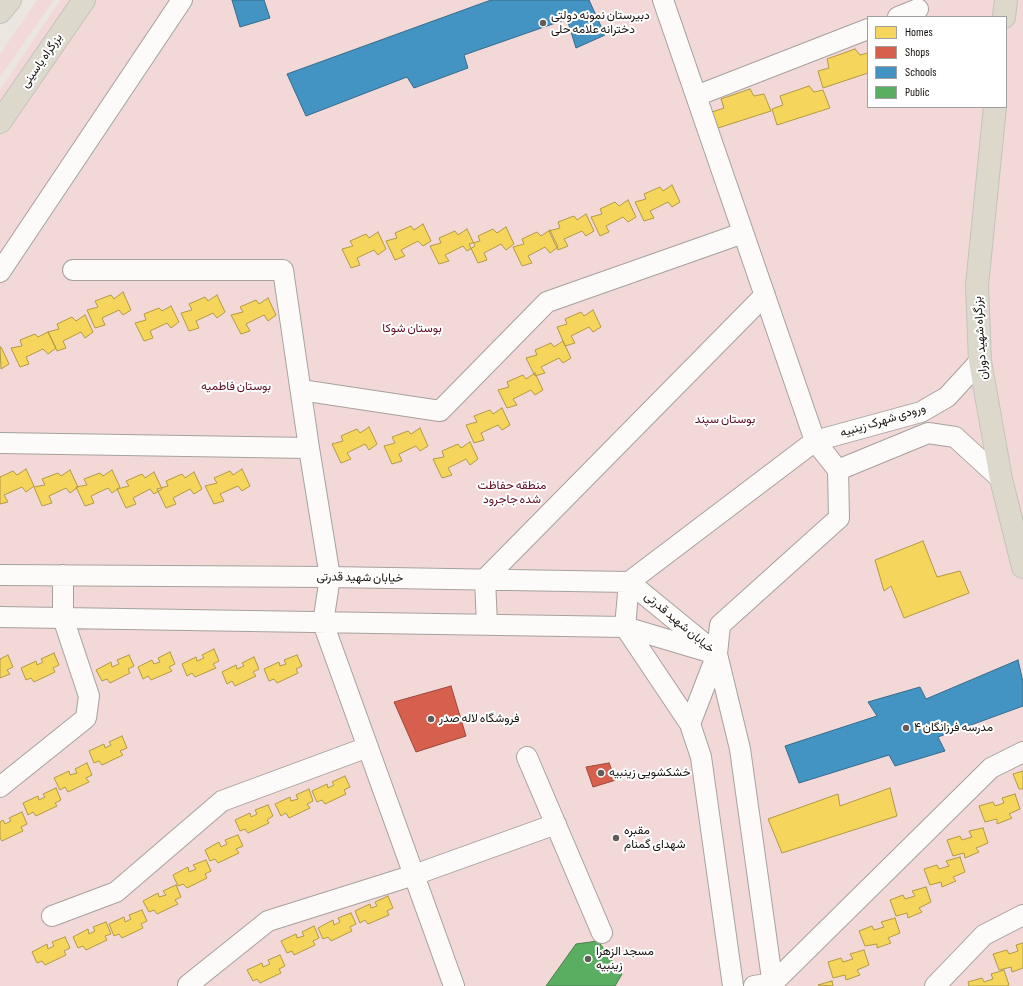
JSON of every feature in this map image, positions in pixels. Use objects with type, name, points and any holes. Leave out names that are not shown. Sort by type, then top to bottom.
[{"type":"highway","points":[[0,12],[10,0]]},
{"type":"highway","name":"بزرگراه یاسینی","points":[[0,122],[84,0]]},
{"type":"highway","points":[[1004,16],[1006,0]]},
{"type":"highway","name":"بزرگراه شهید دوران","points":[[996,108],[977,285],[980,361],[1001,479],[1023,567]]},
{"type":"street","points":[[0,272],[182,0]]},
{"type":"street","points":[[663,0],[815,441],[838,470],[839,518],[720,625],[717,654],[690,724]]},
{"type":"street","points":[[900,16],[918,9]]},
{"type":"street","points":[[696,96],[867,29]]},
{"type":"street","points":[[301,390],[440,411],[547,302],[743,233]]},
{"type":"street","points":[[73,270],[283,270],[309,448],[330,577],[323,623],[454,986]]},
{"type":"street","points":[[487,625],[485,579],[765,295]]},
{"type":"street","name":"ورودی شهرک زینبیه","points":[[815,441],[921,412],[947,397],[980,361]]},
{"type":"street","points":[[838,470],[928,433],[955,437],[1001,479]]},
{"type":"street","points":[[733,986],[701,757],[690,724],[624,627],[629,582],[815,441]]},
{"type":"street","points":[[0,443],[309,448]]},
{"type":"street","name":"خیابان شهید قدرتی","points":[[0,575],[330,577],[629,582],[717,654]]},
{"type":"street","points":[[0,787],[86,718],[89,696],[63,618],[63,575]]},
{"type":"street","name":"خیابان شهید قدرتی","points":[[0,617],[624,627],[717,654]]},
{"type":"street","points":[[717,654],[740,749],[767,985]]},
{"type":"street","points":[[52,916],[116,892],[222,801],[368,747]]},
{"type":"street","points":[[767,985],[991,768],[1023,752]]},
{"type":"street","points":[[527,757],[602,933]]},
{"type":"street","points":[[188,984],[268,921],[414,875],[556,824]]},
{"type":"street","points":[[935,986],[984,935],[1023,915]]},
{"type":"green space","points":[[37,0],[54,0],[0,77],[0,54]]},
{"type":"green space","name":"منطقه حفاظت شده جاجرود","points":[[60,0],[1023,0],[1023,986],[0,986],[0,90]]},
{"type":"building: Homes","points":[[855,49],[860,55],[867,53],[867,73],[823,88],[818,71],[829,68],[827,59]]},
{"type":"building: Homes","points":[[809,86],[814,92],[823,90],[830,108],[777,125],[772,109],[783,105],[780,96]]},
{"type":"building: Homes","points":[[750,89],[754,96],[764,94],[771,111],[718,128],[712,112],[724,108],[721,99]]},
{"type":"building: Homes","points":[[672,185],[680,202],[672,207],[668,202],[650,211],[654,218],[644,221],[635,202],[646,199],[644,194],[660,187],[663,191]]},
{"type":"building: Homes","points":[[628,200],[636,217],[628,222],[623,217],[606,226],[609,232],[600,236],[591,217],[602,214],[600,209],[615,202],[619,206]]},
{"type":"building: Homes","points":[[586,214],[594,231],[586,236],[582,231],[564,239],[568,246],[558,250],[549,231],[560,228],[558,222],[574,216],[577,220]]},
{"type":"building: Homes","points":[[423,224],[431,241],[423,246],[418,241],[401,250],[405,256],[395,260],[386,241],[397,238],[395,233],[411,226],[414,230]]},
{"type":"building: Homes","points":[[506,227],[514,244],[506,250],[501,244],[484,253],[487,260],[478,263],[469,244],[480,241],[478,236],[493,229],[497,233]]},
{"type":"building: Homes","points":[[467,229],[475,246],[467,251],[463,246],[445,255],[449,261],[439,264],[430,246],[441,243],[439,238],[455,231],[458,235]]},
{"type":"building: Homes","points":[[550,230],[558,247],[550,253],[545,247],[528,256],[532,263],[522,266],[513,247],[524,244],[522,239],[537,232],[541,236]]},
{"type":"building: Homes","points":[[378,232],[386,249],[378,255],[374,250],[357,258],[360,265],[351,268],[342,249],[353,246],[350,241],[366,234],[369,238]]},
{"type":"building: Homes","points":[[123,292],[131,310],[123,315],[119,310],[102,318],[105,325],[95,328],[87,310],[98,307],[95,301],[111,295],[114,299]]},
{"type":"building: Homes","points":[[217,295],[225,312],[217,318],[213,313],[196,321],[199,328],[189,331],[181,313],[192,310],[189,304],[205,297],[208,301]]},
{"type":"building: Homes","points":[[268,298],[276,315],[268,321],[264,315],[246,324],[250,331],[241,334],[231,315],[243,312],[240,307],[256,300],[259,304]]},
{"type":"building: Homes","points":[[171,306],[179,322],[171,328],[167,323],[150,331],[153,338],[144,341],[135,323],[146,320],[144,314],[159,308],[162,311]]},
{"type":"building: Homes","points":[[593,310],[601,327],[593,332],[589,327],[571,336],[575,343],[565,346],[557,327],[567,324],[565,319],[581,312],[584,316]]},
{"type":"building: Homes","points":[[85,315],[93,332],[85,338],[81,332],[63,341],[66,348],[57,351],[48,332],[59,329],[57,324],[72,317],[76,321]]},
{"type":"building: Homes","points":[[48,332],[56,348],[48,354],[43,349],[26,357],[29,364],[20,367],[11,348],[22,346],[20,340],[35,334],[38,337]]},
{"type":"building: Homes","points":[[563,341],[571,358],[563,363],[559,358],[541,367],[545,373],[535,376],[526,358],[537,355],[535,350],[551,343],[554,347]]},
{"type":"building: Homes","points":[[0,347],[9,364],[1,369]]},
{"type":"building: Homes","points":[[535,373],[543,390],[535,395],[531,390],[513,399],[517,405],[507,408],[498,390],[509,387],[507,382],[523,375],[526,379]]},
{"type":"building: Homes","points":[[502,408],[510,425],[502,430],[498,425],[481,433],[484,440],[474,443],[466,425],[477,422],[474,416],[490,410],[493,414]]},
{"type":"building: Homes","points":[[369,427],[377,444],[369,450],[365,444],[347,453],[351,459],[341,463],[332,444],[343,441],[341,436],[357,429],[360,433]]},
{"type":"building: Homes","points":[[420,428],[428,446],[420,451],[416,446],[399,454],[402,461],[392,464],[384,446],[395,443],[392,437],[408,431],[411,434]]},
{"type":"building: Homes","points":[[470,442],[478,459],[470,465],[466,459],[448,468],[452,475],[442,478],[433,459],[444,457],[442,451],[458,444],[461,448]]},
{"type":"building: Homes","points":[[26,469],[34,486],[26,492],[22,487],[4,495],[8,502],[0,504],[0,477],[13,471],[17,475]]},
{"type":"building: Homes","points":[[242,469],[250,486],[242,491],[238,486],[220,494],[224,501],[214,504],[205,486],[217,483],[214,478],[230,471],[233,475]]},
{"type":"building: Homes","points":[[70,470],[78,487],[70,493],[66,488],[49,496],[52,503],[42,506],[34,487],[45,485],[42,479],[58,473],[61,476]]},
{"type":"building: Homes","points":[[112,470],[120,487],[112,493],[108,488],[91,496],[94,503],[85,506],[76,487],[87,485],[84,479],[100,473],[103,476]]},
{"type":"building: Homes","points":[[154,472],[162,489],[154,494],[150,489],[133,498],[136,504],[126,508],[117,489],[129,486],[126,481],[142,474],[145,478]]},
{"type":"building: Homes","points":[[194,472],[202,489],[194,494],[190,489],[173,498],[176,504],[166,508],[157,489],[168,486],[166,481],[182,474],[185,478]]},
{"type":"building: Homes","points":[[923,541],[937,577],[960,571],[969,593],[904,618],[891,586],[884,591],[875,560]]},
{"type":"building: Homes","points":[[214,649],[219,661],[213,664],[216,668],[195,677],[192,673],[187,676],[182,664],[196,657],[197,661],[204,658],[202,655]]},
{"type":"building: Homes","points":[[170,652],[175,664],[169,667],[172,671],[151,680],[148,676],[143,679],[138,667],[152,660],[154,664],[160,662],[158,658]]},
{"type":"building: Homes","points":[[54,653],[59,665],[53,668],[55,672],[34,682],[31,678],[26,680],[21,668],[36,661],[37,665],[43,662],[41,659]]},
{"type":"building: Homes","points":[[8,655],[13,667],[7,670],[10,674],[0,678],[0,659]]},
{"type":"building: Homes","points":[[129,655],[134,666],[128,669],[130,673],[110,683],[107,679],[102,681],[96,670],[111,662],[112,667],[119,664],[117,660]]},
{"type":"building: Homes","points":[[297,655],[302,666],[296,669],[298,673],[277,683],[274,679],[269,681],[264,669],[279,662],[280,666],[286,664],[284,660]]},
{"type":"building: Homes","points":[[254,657],[259,669],[253,672],[256,676],[235,686],[232,681],[227,684],[222,672],[236,665],[237,669],[244,666],[242,663]]},
{"type":"building: Homes","points":[[122,736],[127,748],[120,751],[123,755],[102,765],[99,761],[94,763],[89,751],[104,744],[105,748],[111,745],[109,742]]},
{"type":"building: Homes","points":[[87,763],[92,775],[86,778],[89,782],[68,792],[65,787],[60,790],[54,778],[69,771],[70,775],[77,773],[75,769]]},
{"type":"building: Homes","points":[[1023,771],[1023,789],[1019,789],[1013,774]]},
{"type":"building: Homes","points":[[345,776],[350,787],[344,790],[346,794],[325,804],[322,800],[317,802],[312,791],[327,784],[328,788],[334,785],[332,782]]},
{"type":"building: Homes","points":[[56,788],[61,800],[55,803],[57,806],[36,816],[33,812],[28,815],[23,803],[38,796],[39,800],[45,797],[43,794]]},
{"type":"building: Homes","points":[[890,788],[897,816],[782,853],[768,819],[838,794],[840,806]]},
{"type":"building: Homes","points":[[309,789],[313,801],[307,804],[310,808],[289,818],[286,813],[281,816],[275,804],[290,797],[291,801],[298,799],[296,795]]},
{"type":"building: Homes","points":[[1015,794],[1020,809],[1009,814],[1012,818],[997,824],[997,819],[985,822],[979,806],[993,802],[995,806],[1004,803],[1002,798]]},
{"type":"building: Homes","points":[[268,805],[273,816],[267,820],[269,823],[248,833],[245,829],[240,831],[235,820],[250,813],[251,817],[257,814],[255,810]]},
{"type":"building: Homes","points":[[22,812],[27,824],[21,827],[23,831],[2,841],[0,838],[0,822],[3,820],[5,824],[11,821],[9,818]]},
{"type":"building: Homes","points":[[983,828],[988,843],[976,848],[979,852],[965,858],[964,853],[953,856],[947,840],[960,836],[962,840],[972,837],[969,831]]},
{"type":"building: Homes","points":[[238,835],[243,846],[236,849],[239,853],[218,863],[215,859],[210,861],[205,850],[219,842],[221,847],[227,844],[225,840]]},
{"type":"building: Homes","points":[[960,857],[965,872],[953,877],[956,881],[942,887],[941,882],[930,885],[924,869],[937,865],[939,869],[949,866],[946,861]]},
{"type":"building: Homes","points":[[206,860],[211,871],[205,874],[207,878],[187,888],[183,884],[178,886],[173,875],[188,867],[189,872],[196,869],[193,865]]},
{"type":"building: Homes","points":[[176,885],[181,897],[175,900],[178,904],[157,914],[154,910],[149,912],[143,901],[158,893],[159,897],[166,895],[163,891]]},
{"type":"building: Homes","points":[[926,887],[931,902],[919,908],[922,912],[908,918],[907,913],[896,916],[890,900],[903,895],[905,899],[915,896],[912,891]]},
{"type":"building: Homes","points":[[388,896],[393,908],[387,911],[389,915],[368,924],[365,920],[360,923],[355,911],[370,904],[371,908],[377,906],[375,902]]},
{"type":"building: Homes","points":[[142,910],[147,921],[141,924],[143,928],[122,938],[119,934],[114,936],[109,924],[124,917],[125,922],[131,919],[129,915]]},
{"type":"building: Homes","points":[[351,913],[356,924],[350,927],[352,931],[331,941],[328,937],[323,939],[318,928],[333,920],[334,925],[340,922],[338,918]]},
{"type":"building: Homes","points":[[895,918],[900,933],[888,938],[891,943],[877,948],[877,944],[865,946],[859,931],[872,926],[874,930],[884,927],[881,922]]},
{"type":"building: Homes","points":[[106,922],[111,934],[105,936],[107,940],[86,950],[83,946],[78,948],[73,937],[88,929],[89,934],[95,931],[93,927]]},
{"type":"building: Homes","points":[[314,926],[319,938],[313,941],[315,945],[294,955],[292,951],[287,953],[281,941],[296,934],[297,938],[304,936],[302,932]]},
{"type":"building: Homes","points":[[65,937],[70,948],[64,951],[66,955],[45,965],[42,961],[37,963],[32,952],[47,944],[48,949],[54,946],[52,942]]},
{"type":"building: Homes","points":[[1023,943],[1023,968],[1012,972],[1011,967],[999,970],[993,954],[1007,950],[1009,954],[1018,951],[1016,945]]},
{"type":"building: Homes","points":[[864,950],[869,965],[857,970],[860,975],[846,980],[845,975],[833,978],[828,962],[841,958],[843,962],[853,959],[850,954]]},
{"type":"building: Homes","points":[[280,955],[285,966],[279,969],[281,973],[260,983],[257,979],[253,981],[247,970],[262,963],[263,967],[270,964],[268,960]]},
{"type":"building: Homes","points":[[1004,970],[1009,985],[1007,986],[969,986],[968,982],[982,978],[984,982],[993,979],[991,974]]},
{"type":"building: Homes","points":[[832,981],[833,986],[818,985]]},
{"type":"building: Shops","name":"فروشگاه لاله صدر","points":[[451,686],[466,736],[416,752],[394,702]]},
{"type":"building: Shops","name":"خشکشویی زینبیه","points":[[609,763],[616,780],[593,787],[586,767]]},
{"type":"building: Schools","points":[[232,0],[264,0],[270,18],[240,27]]},
{"type":"building: Schools","points":[[491,0],[589,0],[605,35],[576,48],[567,19],[464,55],[468,68],[414,88],[407,77],[306,116],[287,74]]},
{"type":"building: Schools","points":[[1018,660],[1023,682],[1023,706],[938,737],[945,751],[895,766],[889,755],[799,783],[785,746],[877,716],[868,702],[920,687],[926,699]]},
{"type":"building: Public","name":"مسجد الزهرا زینبیه","points":[[598,941],[622,974],[615,986],[546,986],[576,944]]},
{"type":"place","name":"دبیرستان نمونه دولتی دخترانه علامه حلی","points":[[543,23]]},
{"type":"place","name":"فروشگاه لاله صدر","points":[[431,719]]},
{"type":"place","name":"مدرسه فرزانگان ۴","points":[[906,728]]},
{"type":"place","name":"خشکشویی زینبیه","points":[[601,773]]},
{"type":"place","name":"مقبره شهدای گمنام","points":[[616,838]]},
{"type":"place","name":"مسجد الزهرا زینبیه","points":[[588,959]]},
{"type":"park label","name":"بوستان شوکا","points":[[412,329]]},
{"type":"park label","name":"بوستان فاطمیه","points":[[236,387]]},
{"type":"park label","name":"بوستان سپند","points":[[725,420]]}]
